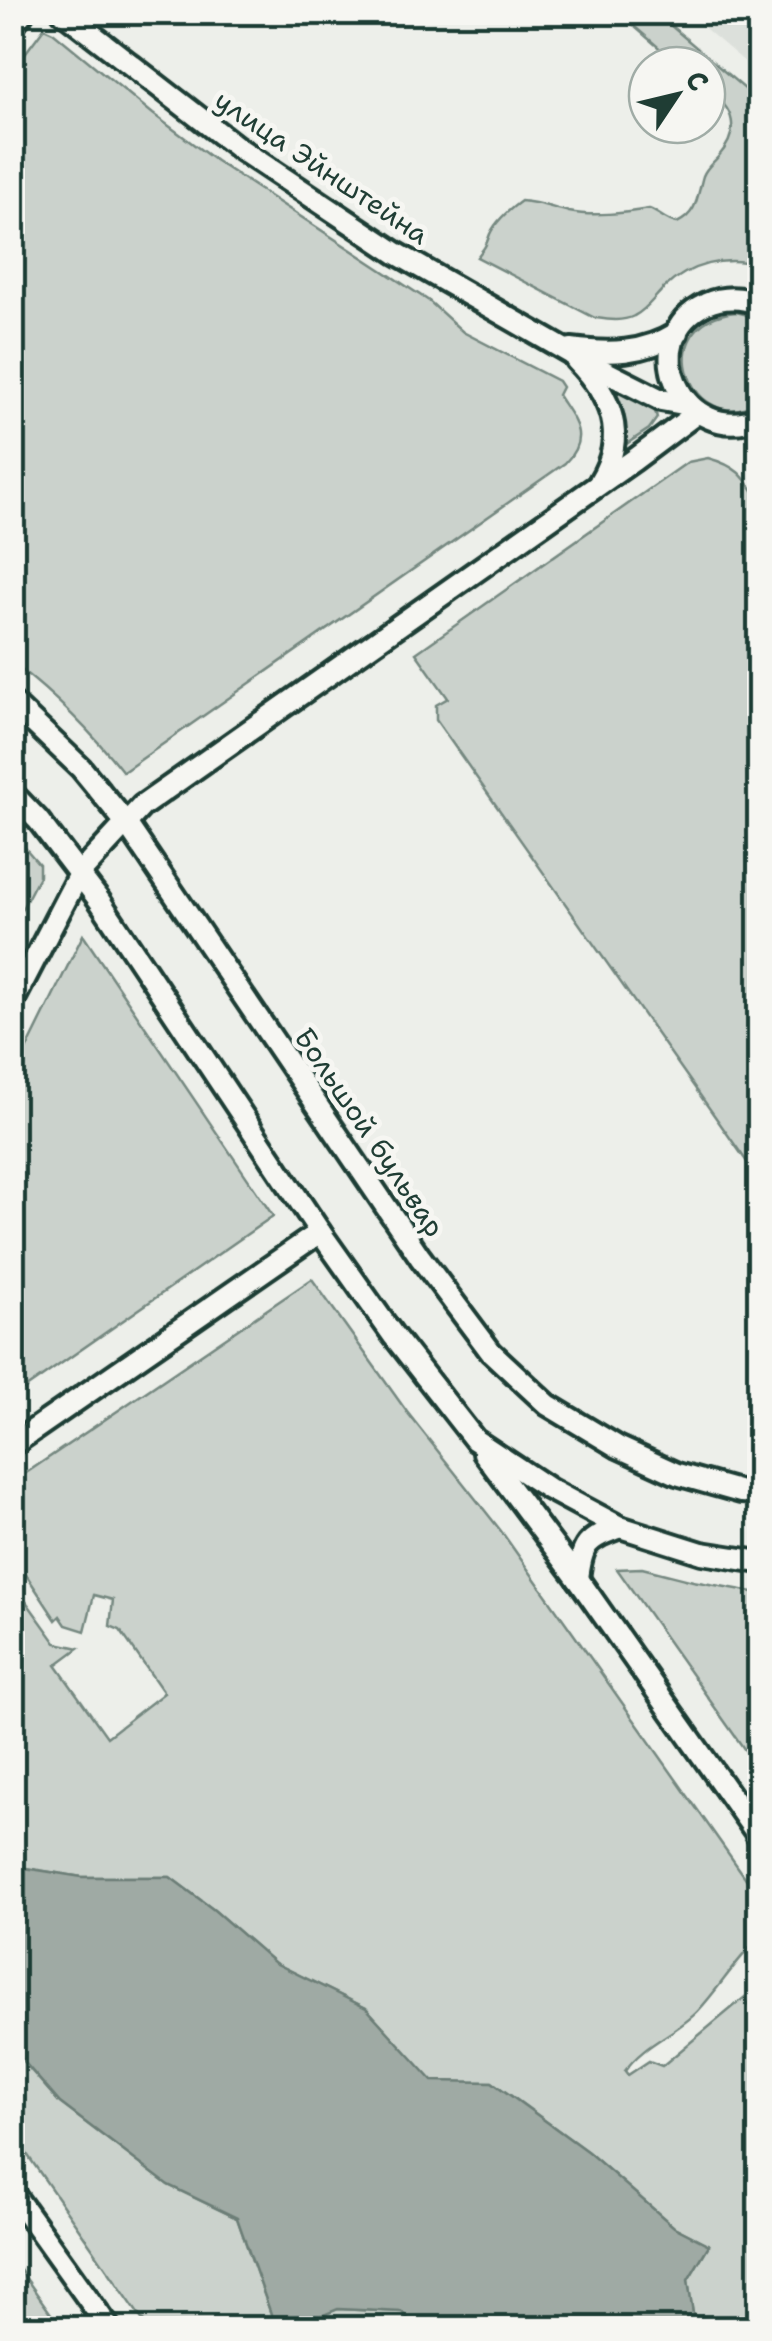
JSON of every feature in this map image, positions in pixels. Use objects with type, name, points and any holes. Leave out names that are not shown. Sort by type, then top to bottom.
[{"type":"street","points":[[12,26],[23,12]]},
{"type":"street","name":"улица Эйнштейна","points":[[64,12],[283,179],[508,319],[661,400],[727,423],[760,416]]},
{"type":"street","points":[[12,1003],[79,874],[142,806],[598,484],[694,409],[680,393],[670,364],[677,333],[685,320],[696,309],[726,298],[760,304]]},
{"type":"street","points":[[564,348],[616,353],[642,349],[677,333]]},
{"type":"street","points":[[564,348],[606,400],[614,420],[612,462],[598,484]]},
{"type":"street","name":"Большой бульвар","points":[[12,702],[81,768],[126,822],[420,1257],[491,1352],[548,1405],[618,1447],[678,1474],[741,1492],[760,1493]]},
{"type":"street","points":[[12,794],[38,820],[99,900],[320,1232],[578,1580],[760,1838]]},
{"type":"street","points":[[12,1445],[320,1232]]},
{"type":"street","points":[[474,1440],[549,1489],[620,1527],[702,1553],[760,1562]]},
{"type":"street","points":[[578,1580],[580,1554],[601,1534],[620,1527]]},
{"type":"street","points":[[12,2192],[109,2328]]},
{"type":"shaded area","points":[[552,13],[656,13],[693,45],[656,45],[616,16],[563,18]]},
{"type":"shaded area","points":[[687,13],[759,13],[759,74]]},
{"type":"shaded area","points":[[44,28],[216,161],[429,301],[463,332],[558,381],[562,387],[558,395],[574,420],[578,436],[565,463],[123,772],[71,714],[13,663],[12,71]]},
{"type":"shaded area","points":[[727,74],[759,101],[759,265],[733,261],[696,268],[673,280],[638,314],[615,320],[595,318],[477,257],[496,224],[521,201],[589,214],[649,209],[669,221],[677,223],[684,219],[693,209],[704,173],[730,138]]},
{"type":"shaded area","points":[[736,312],[760,321],[759,401],[735,409],[715,406],[699,393],[689,376],[686,355],[692,336],[708,320]]},
{"type":"shaded area","points":[[617,388],[647,403],[657,418],[649,429],[625,445],[623,417],[613,391]]},
{"type":"shaded area","points":[[708,458],[738,472],[759,499],[759,1179],[436,720],[436,705],[448,698],[416,653],[688,462]]},
{"type":"shaded area","points":[[13,834],[39,864],[39,876],[13,926]]},
{"type":"shaded area","points":[[83,935],[273,1216],[13,1397],[13,1077]]},
{"type":"shaded area","points":[[312,1279],[407,1412],[501,1531],[759,1897],[759,1938],[698,2011],[641,2053],[625,2071],[628,2075],[649,2061],[662,2066],[745,1997],[759,2025],[759,2328],[695,2328],[688,2280],[709,2245],[674,2227],[588,2152],[492,2082],[433,2082],[366,2008],[275,1963],[170,1877],[82,1877],[13,1866],[12,1582],[56,1643],[79,1648],[56,1665],[107,1737],[164,1693],[120,1630],[110,1626],[113,1600],[94,1595],[85,1631],[66,1625],[60,1616],[56,1620],[13,1555],[13,1463],[23,1475]]},
{"type":"shaded area","points":[[642,1568],[759,1593],[759,1770],[617,1569]]},
{"type":"shaded area","points":[[12,1866],[82,1877],[170,1877],[275,1963],[366,2008],[433,2081],[492,2082],[588,2152],[674,2227],[709,2245],[688,2280],[695,2328],[416,2328],[402,2312],[338,2309],[292,2328],[276,2328],[237,2218],[168,2185],[60,2103],[13,2049]]},
{"type":"shaded area","points":[[12,2049],[60,2103],[168,2185],[237,2218],[276,2328],[148,2328],[13,2134]]},
{"type":"shaded area","points":[[13,2260],[61,2328],[13,2328]]},
{"type":"shaded area","points":[[337,2309],[402,2312],[416,2328],[292,2328]]}]
